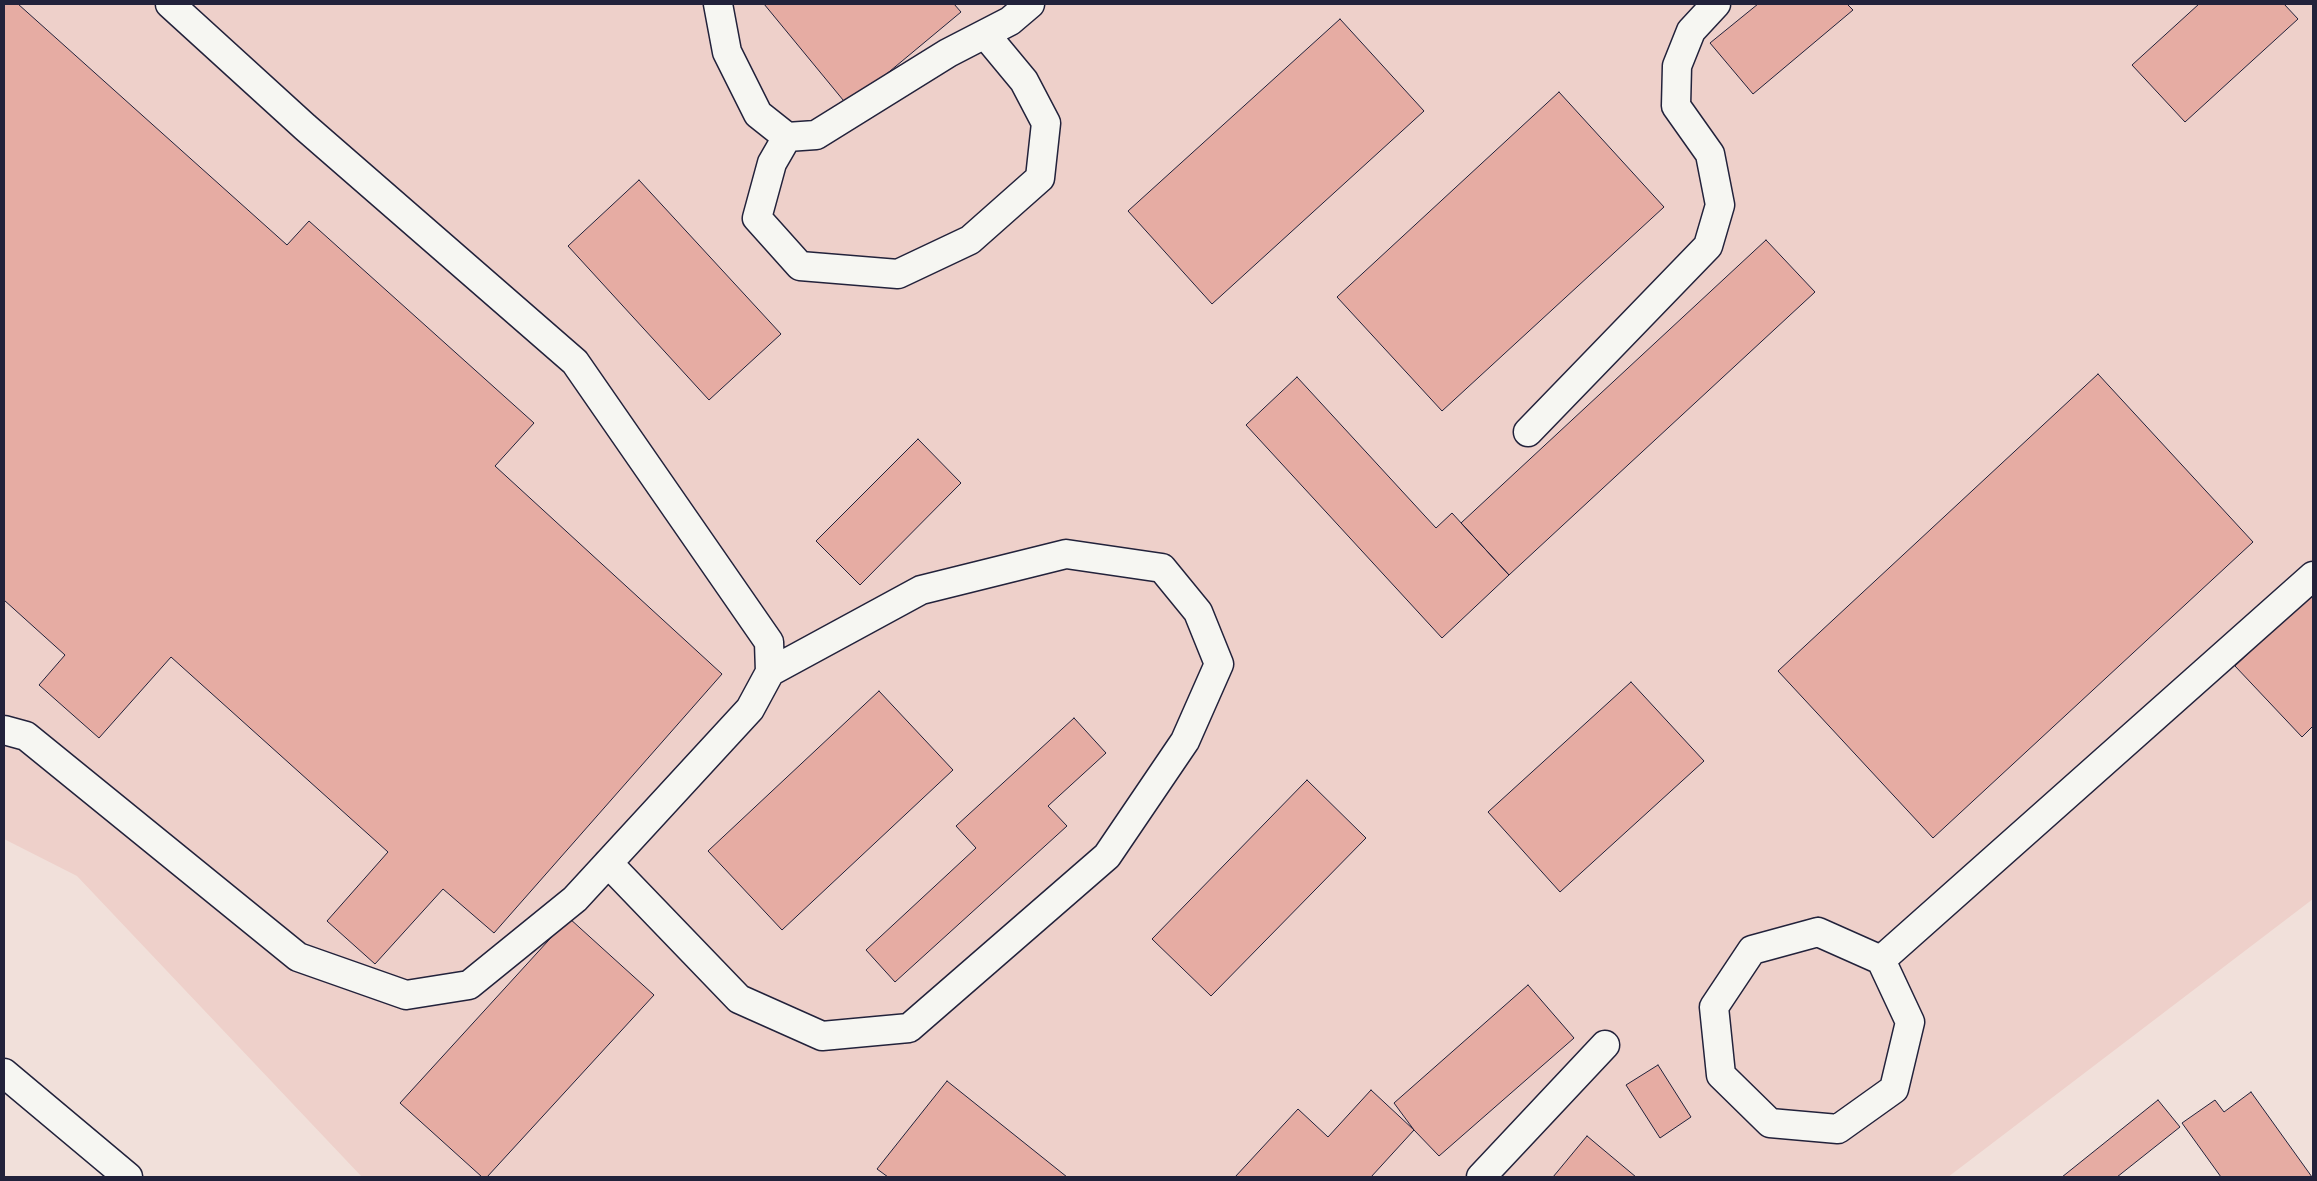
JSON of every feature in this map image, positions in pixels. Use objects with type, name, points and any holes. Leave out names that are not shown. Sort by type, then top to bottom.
[{"type":"street","points":[[4,730],[26,736],[298,957],[406,995],[469,985],[575,898],[750,709],[770,672],[769,642],[576,362],[305,127],[170,4]]},
{"type":"street","points":[[718,4],[727,52],[758,114],[787,137],[816,135],[948,53],[1010,21],[1030,4]]},
{"type":"street","points":[[1528,432],[1708,246],[1720,205],[1710,154],[1676,106],[1677,66],[1691,31],[1716,4]]},
{"type":"street","points":[[787,137],[772,163],[757,218],[800,266],[898,274],[970,240],[1040,178],[1046,123],[1024,81],[985,34]]},
{"type":"street","points":[[608,863],[739,999],[822,1036],[909,1028],[1106,856],[1186,741],[1219,664],[1198,612],[1162,568],[1066,554],[921,590],[770,672]]},
{"type":"street","points":[[1881,960],[2313,576]]},
{"type":"street","points":[[1818,932],[1881,960],[1910,1022],[1894,1088],[1838,1129],[1770,1123],[1720,1075],[1714,1007],[1752,950],[1818,932]]},
{"type":"street","points":[[1481,1177],[1605,1045]]},
{"type":"street","points":[[4,1073],[128,1177]]},
{"type":"shaded area","points":[[4,4],[2313,4],[2313,899],[1948,1177],[362,1177],[77,876],[4,839]]},
{"type":"building","points":[[4,4],[18,4],[287,245],[309,221],[534,423],[495,466],[722,674],[494,933],[443,889],[375,964],[327,921],[388,852],[171,657],[99,738],[39,685],[65,655],[4,600]]},
{"type":"building","points":[[764,4],[954,4],[961,12],[848,106]]},
{"type":"building","points":[[1758,4],[1847,4],[1853,10],[1753,94],[1710,43]]},
{"type":"building","points":[[2199,4],[2284,4],[2298,19],[2185,122],[2132,65]]},
{"type":"building","points":[[1340,19],[1424,111],[1212,304],[1128,211]]},
{"type":"building","points":[[1559,92],[1664,207],[1442,411],[1337,297]]},
{"type":"building","points":[[639,180],[781,334],[709,400],[568,246]]},
{"type":"building","points":[[1766,240],[1815,292],[1509,575],[1461,523]]},
{"type":"building","points":[[2098,374],[2253,542],[1933,838],[1778,671]]},
{"type":"building","points":[[1297,377],[1436,528],[1452,513],[1509,575],[1442,638],[1246,425]]},
{"type":"building","points":[[918,439],[961,483],[860,585],[816,541]]},
{"type":"building","points":[[2313,592],[2313,726],[2302,737],[2235,666]]},
{"type":"building","points":[[1631,682],[1704,761],[1560,892],[1488,812]]},
{"type":"building","points":[[879,691],[953,770],[782,930],[708,851]]},
{"type":"building","points":[[1074,718],[1106,753],[1048,806],[1067,826],[895,982],[866,950],[976,848],[956,826]]},
{"type":"building","points":[[1307,780],[1366,838],[1211,996],[1152,939]]},
{"type":"building","points":[[569,918],[654,995],[487,1177],[482,1177],[400,1103]]},
{"type":"building","points":[[1528,985],[1574,1038],[1439,1156],[1414,1130],[1394,1103]]},
{"type":"building","points":[[1658,1065],[1691,1117],[1660,1138],[1626,1085]]},
{"type":"building","points":[[947,1081],[1067,1177],[888,1177],[877,1169]]},
{"type":"building","points":[[1371,1090],[1414,1130],[1371,1177],[1235,1177],[1298,1109],[1328,1137]]},
{"type":"building","points":[[2251,1092],[2312,1177],[2221,1177],[2182,1123],[2215,1100],[2224,1112]]},
{"type":"building","points":[[2158,1100],[2180,1127],[2117,1177],[2062,1177]]},
{"type":"building","points":[[1587,1136],[1636,1177],[1553,1177]]}]
